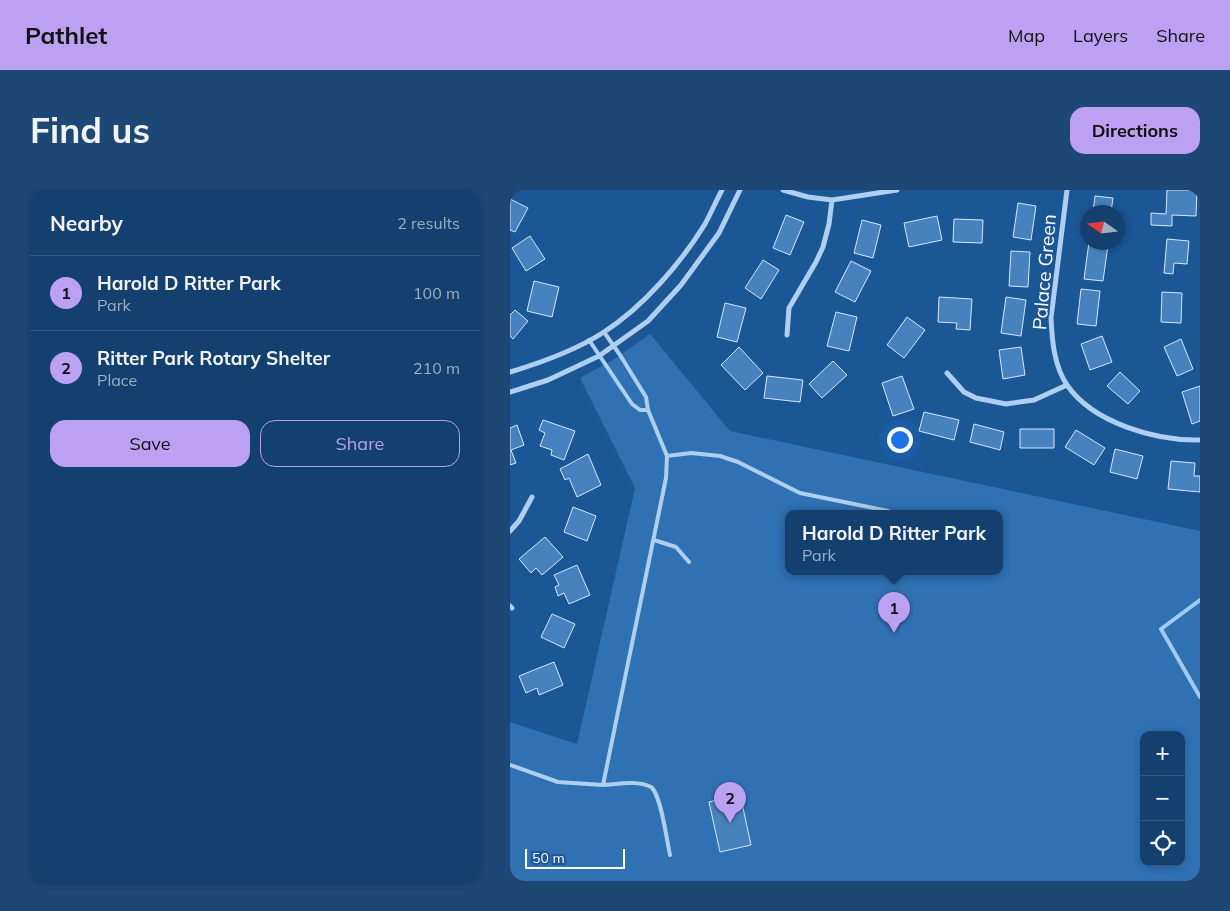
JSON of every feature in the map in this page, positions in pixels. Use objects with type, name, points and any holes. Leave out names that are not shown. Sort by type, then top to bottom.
[{"type":"street","points":[[510,372],[541,362],[589,340],[604,332],[636,308],[668,274],[705,224],[722,190]]},
{"type":"street","points":[[510,392],[548,380],[599,356],[648,321],[681,285],[719,233],[740,190]]},
{"type":"street","points":[[783,190],[808,197],[832,200],[897,190]]},
{"type":"street","name":"Palace Green","points":[[1067,190],[1051,318],[1055,353],[1067,385],[1095,411],[1119,425],[1177,439],[1200,440]]},
{"type":"street","points":[[786,335],[789,308],[823,247],[829,224],[832,200]]},
{"type":"street","points":[[947,373],[964,392],[976,398],[1006,404],[1034,400],[1067,385]]},
{"type":"street","points":[[510,531],[519,521],[532,497]]},
{"type":"lane","points":[[604,332],[646,398],[648,410],[666,456],[666,478],[604,785]]},
{"type":"lane","points":[[589,340],[632,404],[640,410],[648,410]]},
{"type":"lane","points":[[666,456],[691,453],[720,456],[738,462],[800,493],[883,510]]},
{"type":"lane","points":[[654,540],[676,547],[690,562]]},
{"type":"lane","points":[[510,765],[558,782],[604,785],[637,784],[652,788],[658,796],[670,856]]},
{"type":"shaded area","points":[[650,334],[730,431],[1200,531],[1200,881],[510,881],[510,722],[577,744],[635,488],[580,378],[616,358]]},
{"type":"building","points":[[1167,190],[1197,190],[1196,216],[1172,215],[1172,226],[1151,225],[1151,213],[1166,214]]},
{"type":"building","points":[[1095,196],[1113,198],[1112,205],[1094,205]]},
{"type":"building","points":[[510,199],[528,208],[515,232],[510,230]]},
{"type":"building","points":[[1018,203],[1036,206],[1031,240],[1013,237]]},
{"type":"building","points":[[786,215],[804,222],[790,255],[773,248]]},
{"type":"building","points":[[937,216],[942,240],[909,247],[904,223]]},
{"type":"building","points":[[954,219],[983,220],[982,243],[953,242]]},
{"type":"building","points":[[862,220],[881,225],[873,258],[854,253]]},
{"type":"building","points":[[530,236],[545,259],[526,271],[512,248]]},
{"type":"building","points":[[1167,239],[1189,241],[1187,264],[1174,263],[1173,274],[1164,273]]},
{"type":"building","points":[[1088,250],[1107,250],[1103,281],[1084,279]]},
{"type":"building","points":[[1011,251],[1030,252],[1028,287],[1009,286]]},
{"type":"building","points":[[763,260],[779,270],[761,299],[745,288]]},
{"type":"building","points":[[851,261],[871,271],[855,302],[835,292]]},
{"type":"building","points":[[534,281],[559,287],[552,317],[527,311]]},
{"type":"building","points":[[1081,289],[1100,291],[1096,326],[1077,324]]},
{"type":"building","points":[[1162,292],[1182,293],[1181,323],[1161,322]]},
{"type":"building","points":[[939,297],[972,299],[970,330],[956,329],[957,323],[938,322]]},
{"type":"building","points":[[1006,297],[1026,300],[1021,336],[1001,333]]},
{"type":"building","points":[[725,303],[746,308],[737,342],[717,337]]},
{"type":"building","points":[[515,310],[528,321],[513,339],[510,336],[510,315]]},
{"type":"building","points":[[836,312],[857,317],[849,351],[827,346]]},
{"type":"building","points":[[907,317],[925,330],[904,358],[887,345]]},
{"type":"building","points":[[1102,336],[1112,362],[1090,370],[1081,344]]},
{"type":"building","points":[[1181,339],[1193,369],[1177,376],[1164,347]]},
{"type":"building","points":[[739,347],[763,373],[745,390],[721,365]]},
{"type":"building","points":[[1021,347],[1025,375],[1003,379],[999,350]]},
{"type":"building","points":[[833,361],[847,375],[822,398],[809,384]]},
{"type":"building","points":[[1120,372],[1140,391],[1128,404],[1107,386]]},
{"type":"building","points":[[767,376],[803,380],[800,402],[764,398]]},
{"type":"building","points":[[902,376],[914,409],[893,416],[882,383]]},
{"type":"building","points":[[1200,386],[1200,421],[1192,424],[1182,392]]},
{"type":"building","points":[[924,412],[959,420],[954,440],[919,431]]},
{"type":"building","points":[[543,420],[575,431],[564,460],[551,455],[552,450],[540,446],[545,433],[539,430]]},
{"type":"building","points":[[974,424],[1004,432],[1000,450],[970,442]]},
{"type":"building","points":[[517,425],[524,445],[511,450],[516,463],[510,465],[510,428]]},
{"type":"building","points":[[1020,429],[1054,429],[1054,448],[1020,448]]},
{"type":"building","points":[[1076,430],[1105,448],[1094,465],[1065,447]]},
{"type":"building","points":[[1115,449],[1143,456],[1137,479],[1110,472]]},
{"type":"building","points":[[588,454],[601,485],[577,497],[569,478],[565,480],[560,469]]},
{"type":"building","points":[[1171,461],[1195,463],[1194,476],[1200,476],[1200,492],[1168,489]]},
{"type":"building","points":[[573,507],[596,516],[587,541],[564,532]]},
{"type":"building","points":[[545,537],[563,557],[542,575],[536,568],[531,573],[519,559]]},
{"type":"building","points":[[577,565],[590,595],[569,604],[564,593],[558,596],[555,587],[559,585],[554,575]]},
{"type":"building","points":[[552,614],[575,624],[564,648],[541,637]]},
{"type":"building","points":[[554,662],[563,685],[539,695],[537,688],[526,693],[519,676]]},
{"type":"building","points":[[740,794],[751,845],[720,852],[709,802]]},
{"type":"waterway","points":[[1200,600],[1161,629],[1200,697]]},
{"type":"place","name":"Harold D Ritter Park","points":[[894,633]]},
{"type":"place","name":"Ritter Park Rotary Shelter","points":[[730,823]]}]
